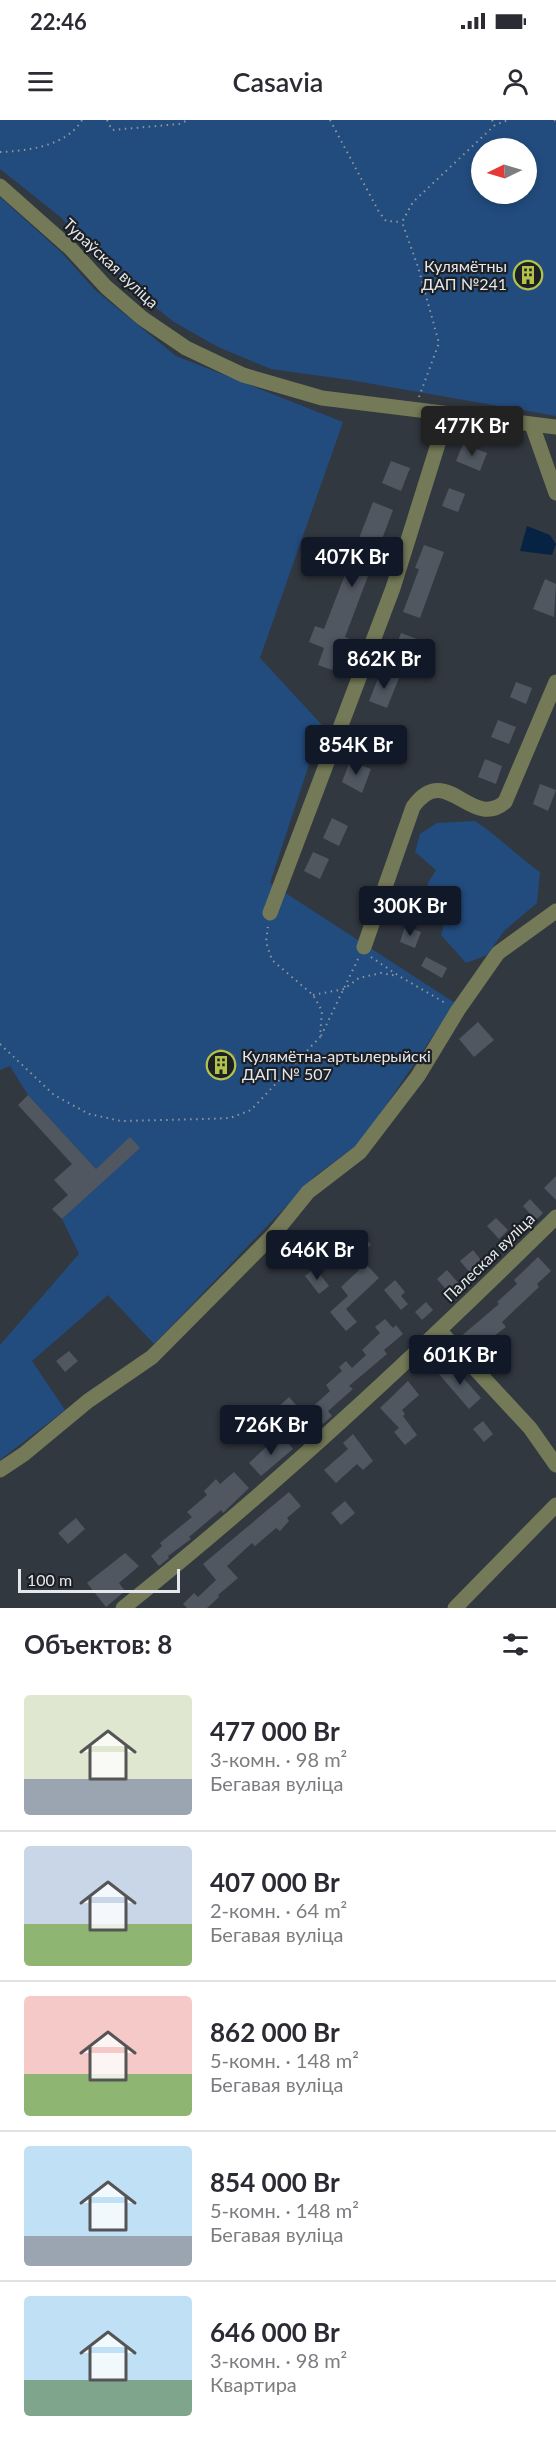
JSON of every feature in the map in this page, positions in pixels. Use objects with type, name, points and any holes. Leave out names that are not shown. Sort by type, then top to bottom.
[{"type":"street","name":"Тураўская вуліца","points":[[0,186],[71,249],[106,287],[142,318],[186,348],[243,375],[322,398],[556,427]]},
{"type":"street","points":[[270,913],[393,588],[438,444],[440,414]]},
{"type":"street","points":[[532,425],[556,494]]},
{"type":"street","points":[[364,947],[413,807],[422,795],[431,791],[443,791],[486,811],[497,809],[505,802],[556,682]]},
{"type":"street","points":[[0,1470],[24,1454],[88,1401],[152,1357],[274,1234],[308,1192],[360,1152],[418,1076],[458,1010],[498,953],[556,911]]},
{"type":"street","name":"Палеская вуліца","points":[[123,1608],[314,1445],[440,1331],[556,1217]]},
{"type":"street","points":[[440,1331],[530,1428],[556,1465]]},
{"type":"street","points":[[455,1608],[556,1504]]},
{"type":"path","points":[[0,152],[21,151],[55,141],[76,130],[82,120]]},
{"type":"path","points":[[106,120],[112,130],[179,124],[188,120]]},
{"type":"path","points":[[330,120],[379,212],[386,221],[402,222]]},
{"type":"path","points":[[492,120],[495,125]]},
{"type":"path","points":[[414,411],[439,343],[418,267],[402,222],[412,202],[495,125],[508,120]]},
{"type":"path","points":[[270,913],[266,942],[272,960],[313,995],[322,1011],[320,1037]]},
{"type":"path","points":[[0,1044],[54,1095],[88,1114],[121,1121],[230,1118],[251,1110],[320,1037],[364,947],[373,960],[458,1010]]},
{"type":"path","points":[[313,995],[344,989],[359,978],[381,973],[399,976]]},
{"type":"shaded area","points":[[0,120],[556,120],[556,416],[350,380],[271,369],[218,347],[174,322],[139,294],[58,215],[0,169]]},
{"type":"shaded area","points":[[0,197],[62,253],[95,290],[176,356],[343,422],[260,658],[322,725],[270,883],[455,1003],[362,1141],[315,1176],[154,1344],[108,1295],[32,1361],[65,1410],[0,1460],[0,1345],[79,1254],[62,1219],[139,1148],[130,1138],[96,1169],[28,1095],[10,1066],[0,1070]]},
{"type":"shaded area","points":[[527,526],[550,535],[556,544],[552,555],[520,551]]},
{"type":"shaded area","points":[[475,821],[540,872],[537,903],[504,931],[487,955],[466,963],[441,935],[447,914],[426,904],[428,883],[436,870],[415,852],[420,834],[437,823]]},
{"type":"building","name":"Кулямётны ДАП №241","points":[[528,265],[538,274],[527,285],[518,277]]},
{"type":"building","points":[[463,444],[487,453],[480,471],[456,461]]},
{"type":"building","points":[[391,461],[410,468],[401,491],[382,483]]},
{"type":"building","points":[[449,488],[465,494],[458,512],[442,506]]},
{"type":"building","points":[[373,502],[393,510],[345,637],[350,639],[344,656],[338,654],[332,670],[318,665],[324,648],[309,642],[315,626],[324,629]]},
{"type":"building","points":[[424,545],[444,552],[420,618],[403,612],[419,569],[415,568]]},
{"type":"building","points":[[545,579],[556,584],[554,617],[533,609]]},
{"type":"building","points":[[401,633],[417,639],[407,663],[392,657]]},
{"type":"building","points":[[381,671],[399,678],[387,708],[369,701]]},
{"type":"building","points":[[516,682],[532,688],[526,704],[510,697]]},
{"type":"building","points":[[498,720],[516,727],[509,744],[491,737]]},
{"type":"building","points":[[485,759],[502,766],[496,784],[478,777]]},
{"type":"building","points":[[350,761],[371,769],[362,793],[342,782]]},
{"type":"building","points":[[540,784],[556,790],[548,811],[533,804]]},
{"type":"building","points":[[332,818],[348,826],[339,846],[323,838]]},
{"type":"building","points":[[313,852],[329,859],[320,879],[304,871]]},
{"type":"building","points":[[405,926],[421,932],[415,948],[400,942]]},
{"type":"building","points":[[426,957],[447,968],[442,978],[421,966]]},
{"type":"building","points":[[478,1022],[494,1040],[474,1057],[459,1039]]},
{"type":"building","name":"Кулямётна-артылерыйскі ДАП № 507","points":[[220,1048],[236,1055],[222,1071],[208,1059]]},
{"type":"building","points":[[28,1095],[96,1169],[130,1137],[140,1148],[62,1219],[52,1209],[68,1195],[54,1180],[72,1164],[18,1105]]},
{"type":"building","points":[[556,1176],[556,1200],[544,1188]]},
{"type":"building","points":[[530,1199],[543,1213],[536,1220],[523,1206]]},
{"type":"building","points":[[496,1218],[508,1230],[499,1239],[487,1226]]},
{"type":"building","points":[[360,1231],[371,1245],[354,1258],[343,1244]]},
{"type":"building","points":[[473,1250],[485,1265],[473,1276],[460,1261]]},
{"type":"building","points":[[538,1257],[551,1271],[537,1284],[539,1287],[502,1322],[506,1327],[473,1352],[459,1338],[499,1304],[497,1302],[517,1284],[514,1280]]},
{"type":"building","points":[[362,1260],[379,1278],[346,1309],[357,1322],[346,1331],[330,1312],[348,1296],[341,1287],[359,1270],[355,1266]]},
{"type":"building","points":[[315,1268],[329,1286],[319,1294],[305,1276]]},
{"type":"building","points":[[447,1270],[461,1286],[451,1295],[437,1279]]},
{"type":"building","points":[[395,1280],[405,1292],[401,1296],[408,1304],[401,1310],[384,1290]]},
{"type":"building","points":[[426,1302],[433,1310],[422,1320],[415,1312]]},
{"type":"building","points":[[385,1319],[393,1328],[396,1325],[403,1334],[384,1350],[387,1354],[349,1386],[353,1389],[328,1411],[332,1416],[323,1424],[310,1409],[330,1391],[326,1385],[342,1371],[339,1367],[346,1361],[352,1368],[366,1355],[362,1350],[380,1333],[375,1327]]},
{"type":"building","points":[[69,1351],[78,1361],[65,1372],[56,1361]]},
{"type":"building","points":[[450,1363],[481,1398],[469,1409],[438,1373]]},
{"type":"building","points":[[408,1381],[419,1395],[402,1410],[405,1414],[403,1416],[417,1435],[405,1445],[394,1432],[399,1428],[380,1408]]},
{"type":"building","points":[[289,1397],[306,1416],[292,1428],[275,1410]]},
{"type":"building","points":[[483,1421],[493,1434],[484,1442],[473,1429]]},
{"type":"building","points":[[353,1434],[373,1461],[363,1470],[357,1464],[336,1483],[324,1470],[348,1449],[343,1443]]},
{"type":"building","points":[[277,1437],[282,1444],[287,1441],[293,1449],[261,1476],[249,1463]]},
{"type":"building","points":[[234,1472],[249,1488],[223,1513],[221,1510],[189,1537],[191,1539],[168,1556],[169,1558],[159,1566],[151,1556],[162,1546],[160,1543],[192,1517],[187,1512],[207,1495],[204,1491],[216,1479],[220,1484]]},
{"type":"building","points":[[289,1492],[301,1506],[287,1518],[289,1521],[280,1531],[276,1528],[255,1546],[252,1543],[227,1566],[238,1578],[207,1608],[187,1608],[183,1604],[194,1593],[198,1597],[216,1580],[203,1564]]},
{"type":"building","points":[[345,1501],[355,1513],[341,1525],[331,1513]]},
{"type":"building","points":[[76,1518],[85,1529],[68,1544],[58,1533]]},
{"type":"building","points":[[125,1553],[139,1566],[119,1583],[125,1591],[106,1607],[87,1583]]},
{"type":"place","name":"Кулямётны ДАП №241","points":[[528,275]]},
{"type":"place","name":"Кулямётна-артылерыйскі ДАП № 507","points":[[221,1065]]}]
